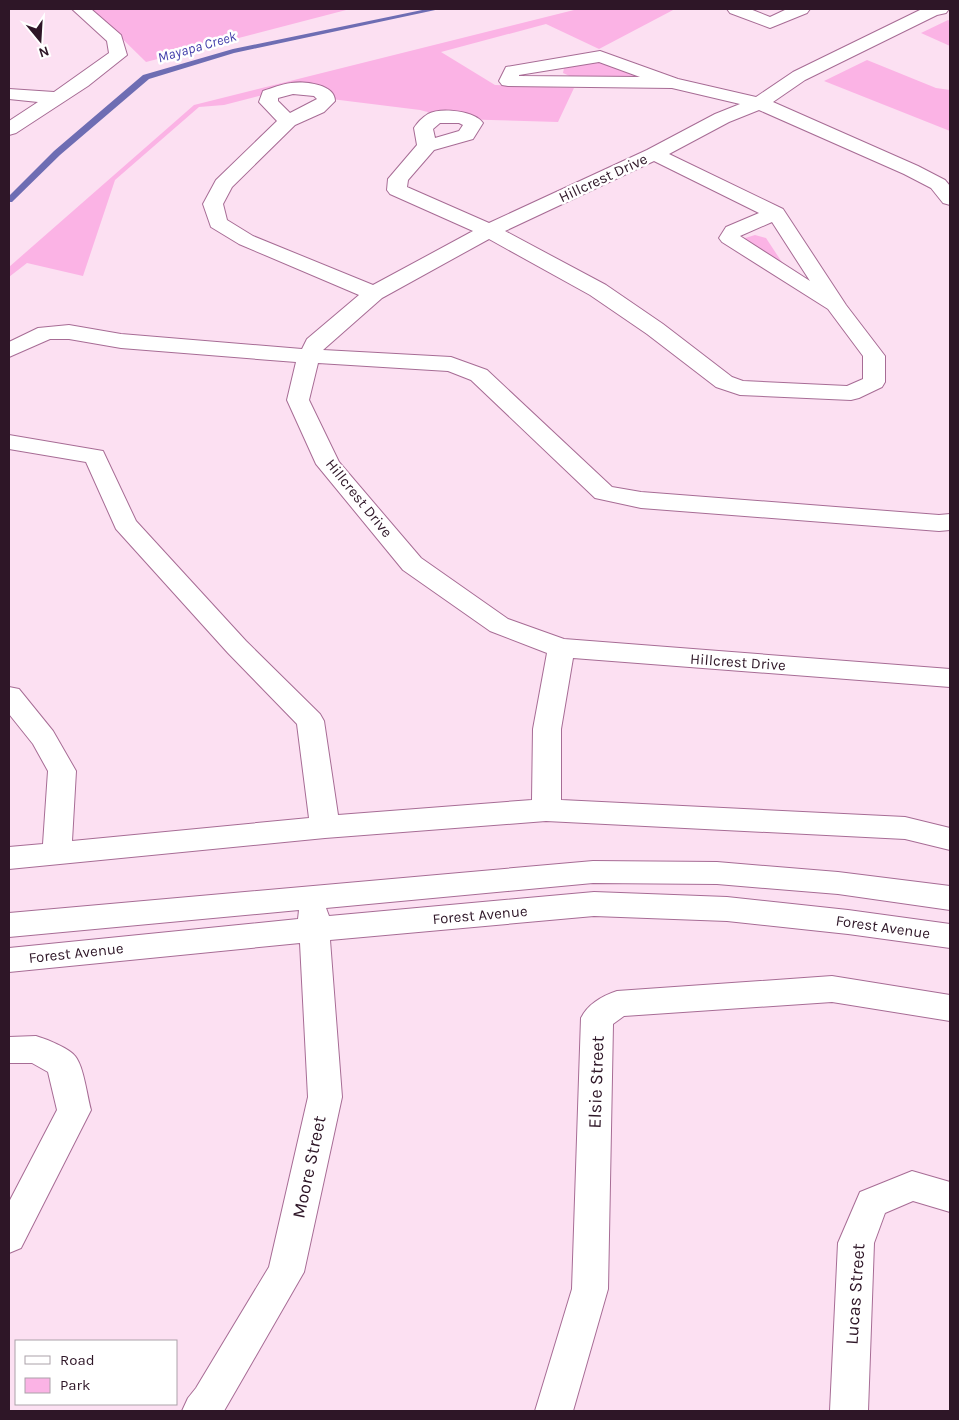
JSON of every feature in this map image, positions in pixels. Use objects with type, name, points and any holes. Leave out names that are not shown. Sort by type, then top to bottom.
[{"type":"street","points":[[9,129],[82,82],[118,55],[115,39],[81,9]]},
{"type":"street","points":[[736,9],[770,23],[802,9]]},
{"type":"street","name":"Hillcrest Drive","points":[[940,9],[931,11],[799,76],[759,103],[722,118],[654,154],[489,231],[374,293],[315,344],[309,356],[298,400],[328,464],[412,564],[499,625],[560,648],[950,678]]},
{"type":"street","points":[[672,83],[508,81],[512,71],[600,56],[672,83],[759,103],[911,170],[938,184],[950,199]]},
{"type":"street","points":[[9,94],[58,98]]},
{"type":"street","points":[[288,121],[223,184],[213,204],[218,224],[246,240],[374,293]]},
{"type":"street","points":[[426,146],[398,179],[397,190],[489,231],[598,290],[654,329],[724,382],[740,388],[851,393],[874,382],[874,356],[837,307],[776,213],[654,154]]},
{"type":"street","points":[[776,213],[734,231],[729,238],[837,307]]},
{"type":"street","points":[[9,350],[46,332],[69,332],[120,341],[309,356],[451,364],[479,375],[604,493],[651,501],[939,523],[950,522]]},
{"type":"street","points":[[9,442],[95,456],[125,524],[237,647],[310,721],[325,827]]},
{"type":"street","points":[[546,810],[547,729],[560,648]]},
{"type":"street","points":[[9,696],[43,738],[62,771],[57,853]]},
{"type":"street","points":[[9,858],[325,827],[546,810],[905,828],[950,839]]},
{"type":"street","name":"Forest Avenue","points":[[9,960],[313,913],[603,872],[718,873],[838,883],[950,898]]},
{"type":"street","name":"Forest Avenue","points":[[9,925],[594,904],[727,909],[848,922],[950,936]]},
{"type":"street","name":"Moore Street","points":[[200,1411],[209,1401],[286,1272],[325,1097],[313,913]]},
{"type":"street","name":"Elsie Street","points":[[554,1411],[590,1289],[597,1018],[617,1004],[832,989],[950,1008]]},
{"type":"street","points":[[9,1050],[36,1049],[63,1064],[74,1110],[9,1238]]},
{"type":"street","name":"Lucas Street","points":[[849,1411],[856,1243],[872,1203],[912,1186],[950,1197]]},
{"type":"green space","points":[[92,9],[350,9],[146,62]]},
{"type":"green space","points":[[578,9],[675,9],[599,49],[546,24],[441,52],[495,85],[574,88],[558,122],[454,119],[420,110],[275,92],[224,105],[199,107],[115,180],[83,276],[27,263],[9,277],[9,267],[194,105]]},
{"type":"green space","points":[[948,20],[950,21],[950,46],[921,33]]},
{"type":"green space","points":[[597,59],[644,79],[574,78],[563,73],[564,68]]},
{"type":"green space","points":[[867,60],[936,88],[950,90],[950,131],[824,81]]},
{"type":"green space","points":[[755,235],[766,238],[791,276],[742,239]]},
{"type":"waterway","name":"Mayapa Creek","points":[[9,200],[57,153],[146,77],[233,51],[436,9]]}]
